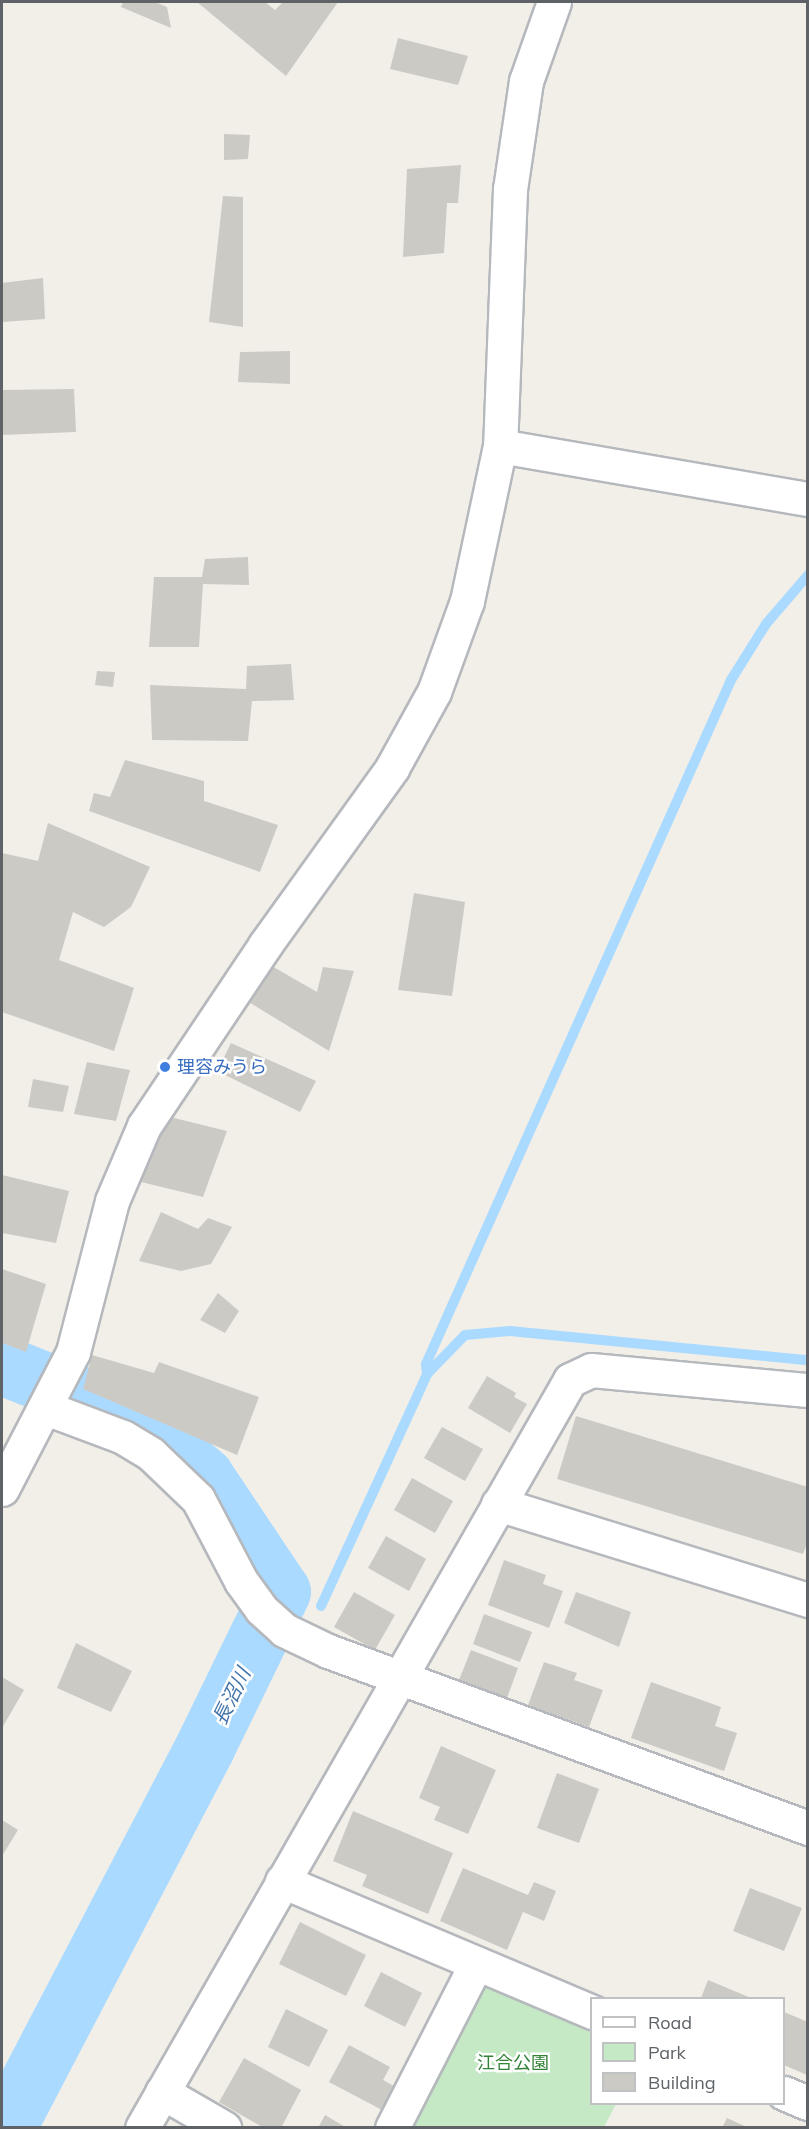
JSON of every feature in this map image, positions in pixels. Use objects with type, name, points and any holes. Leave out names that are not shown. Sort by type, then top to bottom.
[{"type":"street","points":[[2,1490],[73,1352],[112,1201],[144,1126],[265,945],[393,768],[434,692],[467,601],[500,446],[511,177],[526,81],[554,2]]},
{"type":"street","points":[[500,446],[807,499]]},
{"type":"street","points":[[142,2127],[561,1392],[578,1374],[611,1371],[807,1390]]},
{"type":"street","points":[[52,1395],[151,1454],[198,1499],[272,1620],[399,1677],[807,1828]]},
{"type":"street","points":[[498,1504],[807,1600]]},
{"type":"street","points":[[282,1881],[590,2012]]},
{"type":"street","points":[[393,2127],[476,1964]]},
{"type":"street","points":[[162,2092],[224,2127]]},
{"type":"street","points":[[785,2094],[807,2103]]},
{"type":"green space","name":"江合公園","points":[[482,1980],[590,2026],[590,2105],[615,2105],[604,2127],[405,2128]]},
{"type":"building","points":[[123,2],[155,2],[167,7],[171,28],[121,7]]},
{"type":"building","points":[[197,2],[265,2],[275,10],[283,2],[338,2],[286,76]]},
{"type":"building","points":[[398,38],[468,56],[458,85],[390,69]]},
{"type":"building","points":[[224,134],[250,135],[248,159],[224,160]]},
{"type":"building","points":[[461,165],[458,203],[447,203],[444,253],[403,257],[407,169]]},
{"type":"building","points":[[223,196],[243,197],[243,327],[209,322]]},
{"type":"building","points":[[43,278],[45,319],[2,322],[2,283]]},
{"type":"building","points":[[290,351],[290,384],[238,382],[240,352]]},
{"type":"building","points":[[74,389],[76,432],[2,435],[2,390]]},
{"type":"building","points":[[248,557],[249,585],[203,584],[199,647],[149,647],[154,577],[202,577],[205,559]]},
{"type":"building","points":[[291,664],[294,700],[252,701],[248,741],[152,740],[150,685],[246,689],[247,666]]},
{"type":"building","points":[[97,671],[115,672],[113,687],[95,685]]},
{"type":"building","points":[[125,760],[204,781],[204,801],[278,825],[260,872],[89,811],[94,793],[110,797]]},
{"type":"building","points":[[48,823],[150,867],[131,907],[104,927],[73,912],[59,960],[134,988],[114,1051],[2,1012],[2,853],[38,861]]},
{"type":"building","points":[[414,893],[465,902],[452,996],[398,990]]},
{"type":"building","points":[[270,965],[317,992],[323,967],[354,971],[329,1051],[247,1001]]},
{"type":"building","points":[[231,1043],[316,1081],[300,1112],[217,1071]]},
{"type":"building","points":[[87,1062],[130,1070],[116,1121],[74,1114]]},
{"type":"building","points":[[33,1079],[69,1086],[63,1112],[28,1107]]},
{"type":"building","points":[[166,1116],[227,1131],[203,1197],[141,1182]]},
{"type":"building","points":[[2,1175],[69,1191],[56,1243],[2,1233]]},
{"type":"building","points":[[161,1212],[198,1229],[208,1218],[232,1227],[211,1264],[181,1271],[139,1261]]},
{"type":"building","points":[[2,1269],[46,1284],[26,1352],[2,1343]]},
{"type":"building","points":[[218,1293],[239,1311],[225,1333],[200,1320]]},
{"type":"building","points":[[92,1355],[154,1373],[159,1362],[259,1397],[237,1455],[83,1389]]},
{"type":"building","points":[[487,1376],[516,1393],[514,1397],[527,1404],[510,1433],[468,1408]]},
{"type":"building","points":[[576,1416],[808,1487],[808,1541],[803,1554],[557,1479]]},
{"type":"building","points":[[442,1427],[483,1449],[465,1481],[424,1458]]},
{"type":"building","points":[[412,1478],[453,1501],[435,1533],[394,1510]]},
{"type":"building","points":[[386,1536],[426,1559],[409,1591],[368,1568]]},
{"type":"building","points":[[504,1560],[546,1575],[543,1584],[563,1591],[549,1628],[488,1605]]},
{"type":"building","points":[[354,1592],[395,1615],[375,1650],[334,1627]]},
{"type":"building","points":[[576,1592],[631,1612],[619,1647],[564,1623]]},
{"type":"building","points":[[484,1614],[532,1632],[520,1662],[473,1644]]},
{"type":"building","points":[[76,1643],[132,1671],[111,1712],[57,1688]]},
{"type":"building","points":[[471,1650],[518,1668],[507,1698],[459,1680]]},
{"type":"building","points":[[544,1662],[577,1673],[574,1680],[603,1690],[589,1727],[528,1705]]},
{"type":"building","points":[[2,1677],[24,1690],[2,1728]]},
{"type":"building","points":[[651,1682],[721,1707],[715,1726],[737,1733],[724,1771],[631,1738]]},
{"type":"building","points":[[441,1746],[496,1770],[468,1834],[434,1820],[440,1807],[419,1798]]},
{"type":"building","points":[[557,1773],[599,1789],[579,1843],[537,1828]]},
{"type":"building","points":[[353,1811],[453,1853],[428,1914],[362,1886],[367,1875],[333,1861]]},
{"type":"building","points":[[2,1820],[18,1830],[2,1856]]},
{"type":"building","points":[[463,1868],[528,1895],[534,1882],[556,1891],[544,1921],[523,1912],[507,1950],[440,1921]]},
{"type":"building","points":[[750,1888],[802,1908],[784,1951],[733,1931]]},
{"type":"building","points":[[300,1922],[366,1955],[346,1996],[279,1964]]},
{"type":"building","points":[[381,1972],[422,1993],[405,2027],[364,2006]]},
{"type":"building","points":[[708,1980],[749,1997],[701,1997]]},
{"type":"building","points":[[286,2009],[328,2030],[309,2067],[268,2047]]},
{"type":"building","points":[[785,2012],[808,2022],[807,2075],[785,2065]]},
{"type":"building","points":[[349,2045],[390,2067],[383,2080],[394,2086],[382,2110],[329,2082]]},
{"type":"building","points":[[244,2058],[301,2090],[281,2128],[264,2128],[219,2102]]},
{"type":"building","points":[[325,2115],[347,2128],[318,2128]]},
{"type":"building","points":[[727,2118],[749,2128],[722,2128]]},
{"type":"waterway","points":[[427,1374],[426,1364],[731,680],[766,624],[808,575]]},
{"type":"waterway","points":[[321,1606],[427,1374],[465,1335],[510,1331],[808,1360]]},
{"type":"waterway","name":"長沼川","points":[[2,1365],[89,1400],[155,1435],[204,1477],[281,1592],[205,1748],[6,2128]]},
{"type":"place","name":"理容みうら","points":[[165,1067]]}]
